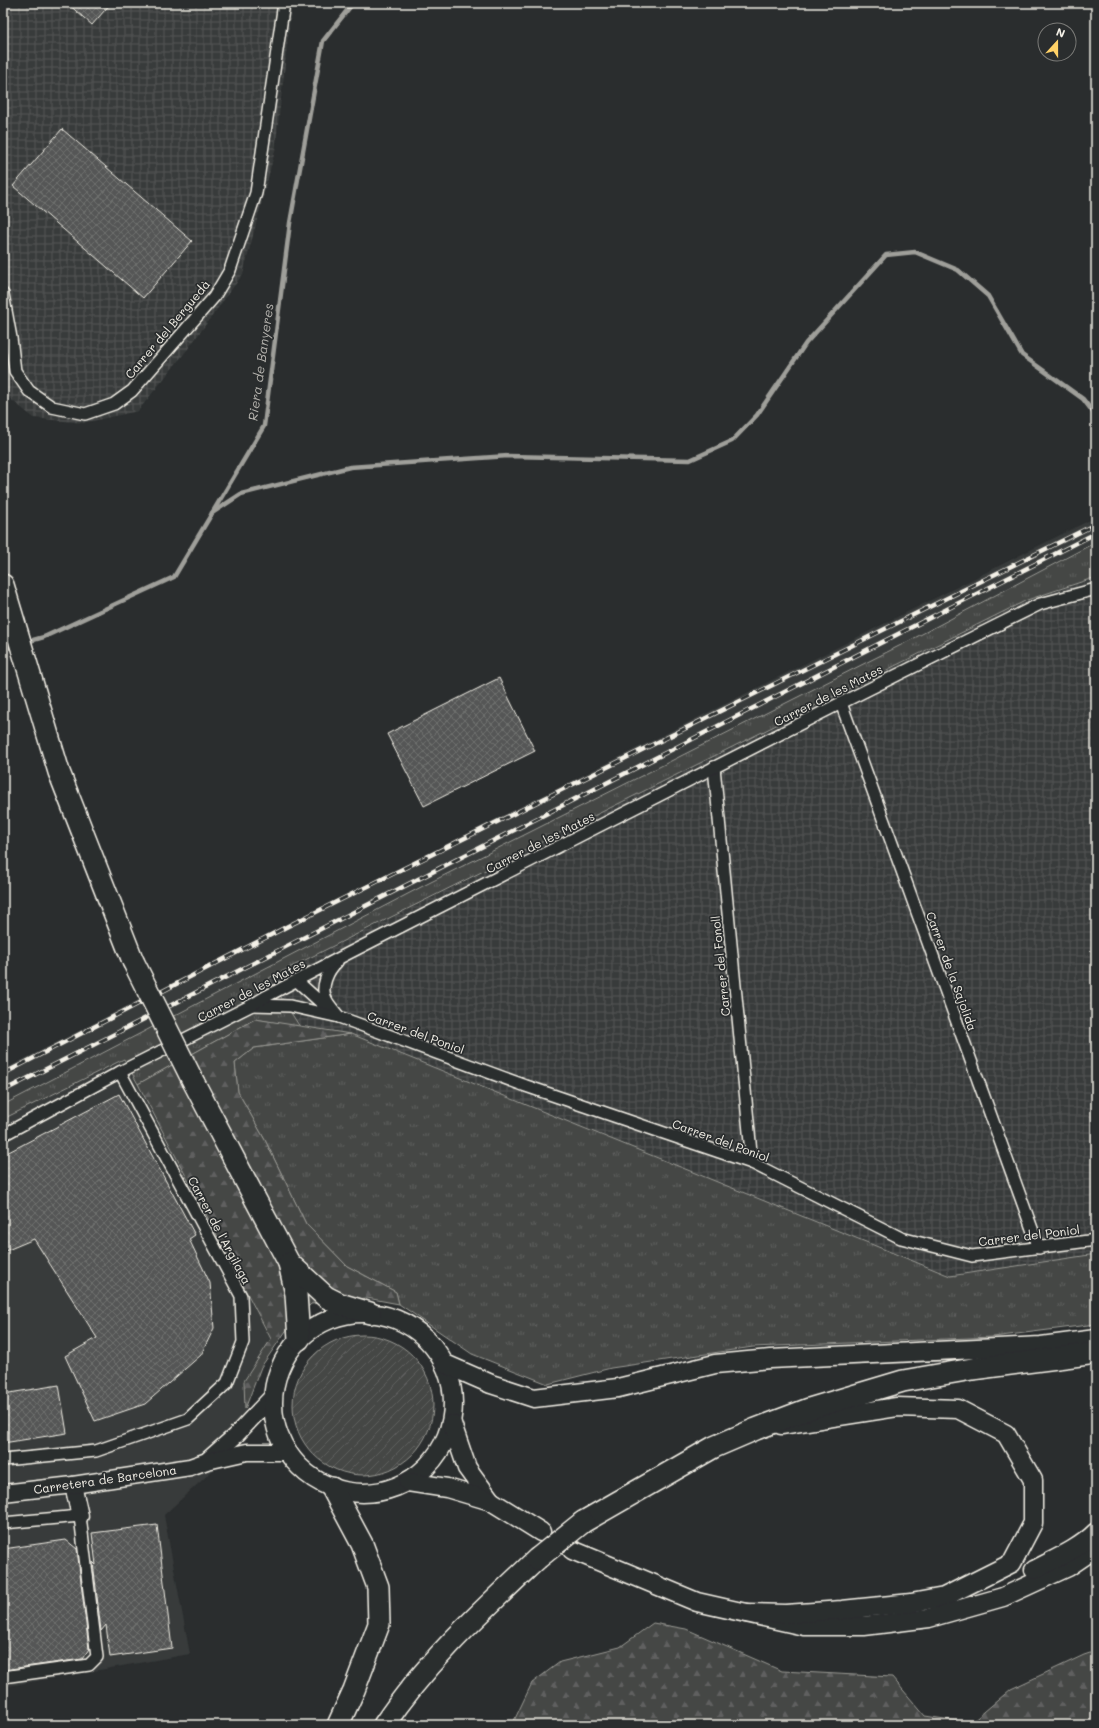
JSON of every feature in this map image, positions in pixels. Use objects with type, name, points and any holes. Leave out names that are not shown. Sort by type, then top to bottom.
[{"type":"highway","points":[[4,589],[59,772],[133,960],[194,1083],[289,1263],[296,1294],[299,1340]]},
{"type":"highway","points":[[289,1263],[326,1297],[340,1304],[370,1313]]},
{"type":"highway","points":[[384,1725],[398,1704],[464,1628],[537,1559],[583,1522],[714,1447],[809,1409],[903,1381],[972,1369],[1096,1353]]},
{"type":"highway","points":[[332,1488],[362,1544],[378,1587],[380,1624],[354,1690],[338,1725]]},
{"type":"main road","points":[[357,1313],[370,1313],[383,1315],[408,1325],[430,1342],[445,1364],[453,1388],[454,1400],[452,1424],[443,1447],[436,1458],[423,1471],[408,1482],[396,1487],[370,1493],[344,1491],[332,1488],[321,1483],[295,1462],[282,1442],[274,1420],[273,1396],[277,1375],[281,1365],[286,1356],[308,1331],[331,1318],[357,1313]]},
{"type":"main road","points":[[445,1364],[491,1384],[534,1398],[618,1388],[715,1364],[770,1359],[1041,1346],[1096,1339]]},
{"type":"main road","points":[[746,1613],[786,1614],[911,1603],[944,1597],[1012,1563],[1034,1523],[1033,1480],[1006,1434],[958,1409],[897,1407],[756,1429]]},
{"type":"main road","points":[[452,1424],[467,1468],[491,1501]]},
{"type":"main road","points":[[408,1482],[447,1488],[491,1501],[541,1532]]},
{"type":"main road","points":[[786,1614],[817,1619],[875,1618],[942,1605],[998,1587],[1060,1557],[1090,1538],[1096,1532]]},
{"type":"main road","points":[[572,1550],[697,1602],[804,1626],[864,1626],[929,1618],[1003,1597],[1068,1567],[1096,1548]]},
{"type":"street","name":"Carrer del Berguedà","points":[[3,294],[15,371],[29,391],[52,407],[85,414],[114,404],[132,391],[214,297],[230,270],[256,193],[284,3]]},
{"type":"street","name":"Carrer de les Mates","points":[[3,1135],[120,1072],[252,1005],[349,953],[841,703],[1040,604],[1096,589]]},
{"type":"street","name":"Carrer de la Sajolida","points":[[841,703],[1039,1248]]},
{"type":"street","name":"Carrer del Fonoll","points":[[714,767],[752,1163]]},
{"type":"street","points":[[339,1017],[325,998],[325,979],[332,966],[349,953]]},
{"type":"street","name":"Carrer del Poniol","points":[[297,981],[324,1007],[339,1017]]},
{"type":"street","name":"Carrer del Poniol","points":[[252,1005],[290,1006],[339,1017],[526,1086],[752,1163],[901,1238],[972,1256],[1096,1240]]},
{"type":"street","name":"Carrer de l'Argilaga","points":[[3,1460],[96,1450],[188,1419],[227,1383],[243,1342],[241,1296],[120,1072]]},
{"type":"street","points":[[207,1461],[234,1437],[273,1396]]},
{"type":"street","name":"Carretera de Barcelona","points":[[3,1493],[73,1485],[190,1467],[207,1461],[247,1452],[288,1452]]},
{"type":"street","points":[[3,1678],[89,1665],[97,1657],[80,1516],[73,1485]]},
{"type":"street","points":[[3,1523],[80,1516]]},
{"type":"shaded area","points":[[3,3],[292,3],[275,151],[243,274],[187,350],[138,411],[83,423],[34,418],[3,393]]},
{"type":"shaded area","points":[[1096,517],[1096,542],[903,644],[425,885],[3,1105],[3,1070],[226,955]]},
{"type":"shaded area","points":[[1096,577],[1096,1254],[950,1276],[351,1034],[300,1027],[269,979],[1027,600]]},
{"type":"shaded area","points":[[125,1059],[271,1340],[244,1381],[246,1440],[164,1515],[190,1654],[3,1687],[3,1119]]},
{"type":"green space","points":[[1096,542],[1096,577],[1027,600],[269,978],[300,1027],[255,1019],[138,1084],[124,1059],[3,1119],[3,1105],[425,885],[903,644]]},
{"type":"green space","points":[[255,1019],[351,1034],[254,1048],[235,1063],[238,1092],[265,1140],[306,1224],[347,1266],[396,1292],[399,1304],[367,1298],[311,1304],[288,1328],[261,1367],[245,1409],[244,1381],[271,1339],[138,1084]]},
{"type":"green space","points":[[351,1034],[950,1276],[1096,1254],[1096,1324],[993,1337],[753,1347],[611,1368],[548,1384],[472,1354],[399,1304],[396,1292],[347,1266],[306,1224],[265,1140],[238,1092],[235,1063],[254,1048]]},
{"type":"green space","points":[[370,1335],[396,1343],[417,1361],[428,1378],[432,1391],[432,1419],[428,1432],[421,1444],[407,1459],[390,1470],[377,1474],[356,1475],[330,1467],[309,1449],[298,1432],[294,1419],[293,1398],[301,1372],[319,1351],[336,1340],[349,1336]]},
{"type":"green space","points":[[653,1623],[686,1629],[782,1671],[892,1677],[925,1716],[971,1723],[1011,1689],[1084,1655],[1096,1651],[1096,1725],[512,1725],[532,1683],[560,1662],[620,1647]]},
{"type":"building","points":[[67,3],[111,3],[92,25]]},
{"type":"building","points":[[62,129],[192,241],[143,298],[13,186]]},
{"type":"building","points":[[499,678],[535,751],[424,806],[387,734]]},
{"type":"building","points":[[119,1094],[195,1235],[189,1239],[210,1283],[214,1328],[201,1355],[145,1404],[95,1421],[65,1356],[97,1338],[34,1239],[3,1252],[3,1155]]},
{"type":"building","points":[[59,1385],[67,1433],[3,1443],[3,1394]]},
{"type":"building","points":[[157,1525],[172,1648],[110,1657],[106,1625],[101,1631],[93,1562],[96,1565],[92,1533]]},
{"type":"building","points":[[66,1540],[77,1549],[89,1649],[82,1659],[3,1670],[3,1549]]},
{"type":"waterway","name":"Riera de Banyeres","points":[[26,642],[44,637],[174,577],[264,426],[290,223],[323,41],[353,3]]},
{"type":"waterway","points":[[212,513],[241,494],[350,467],[508,456],[690,460],[732,441],[757,415],[806,343],[886,255],[915,252],[958,270],[988,296],[1022,355],[1083,399],[1096,416]]},
{"type":"waterway","name":"Riera de Banyeres","points":[[3,650],[17,645]]},
{"type":"railway","points":[[3,1074],[288,926],[1096,524]]},
{"type":"railway","points":[[3,1091],[1096,533]]}]
